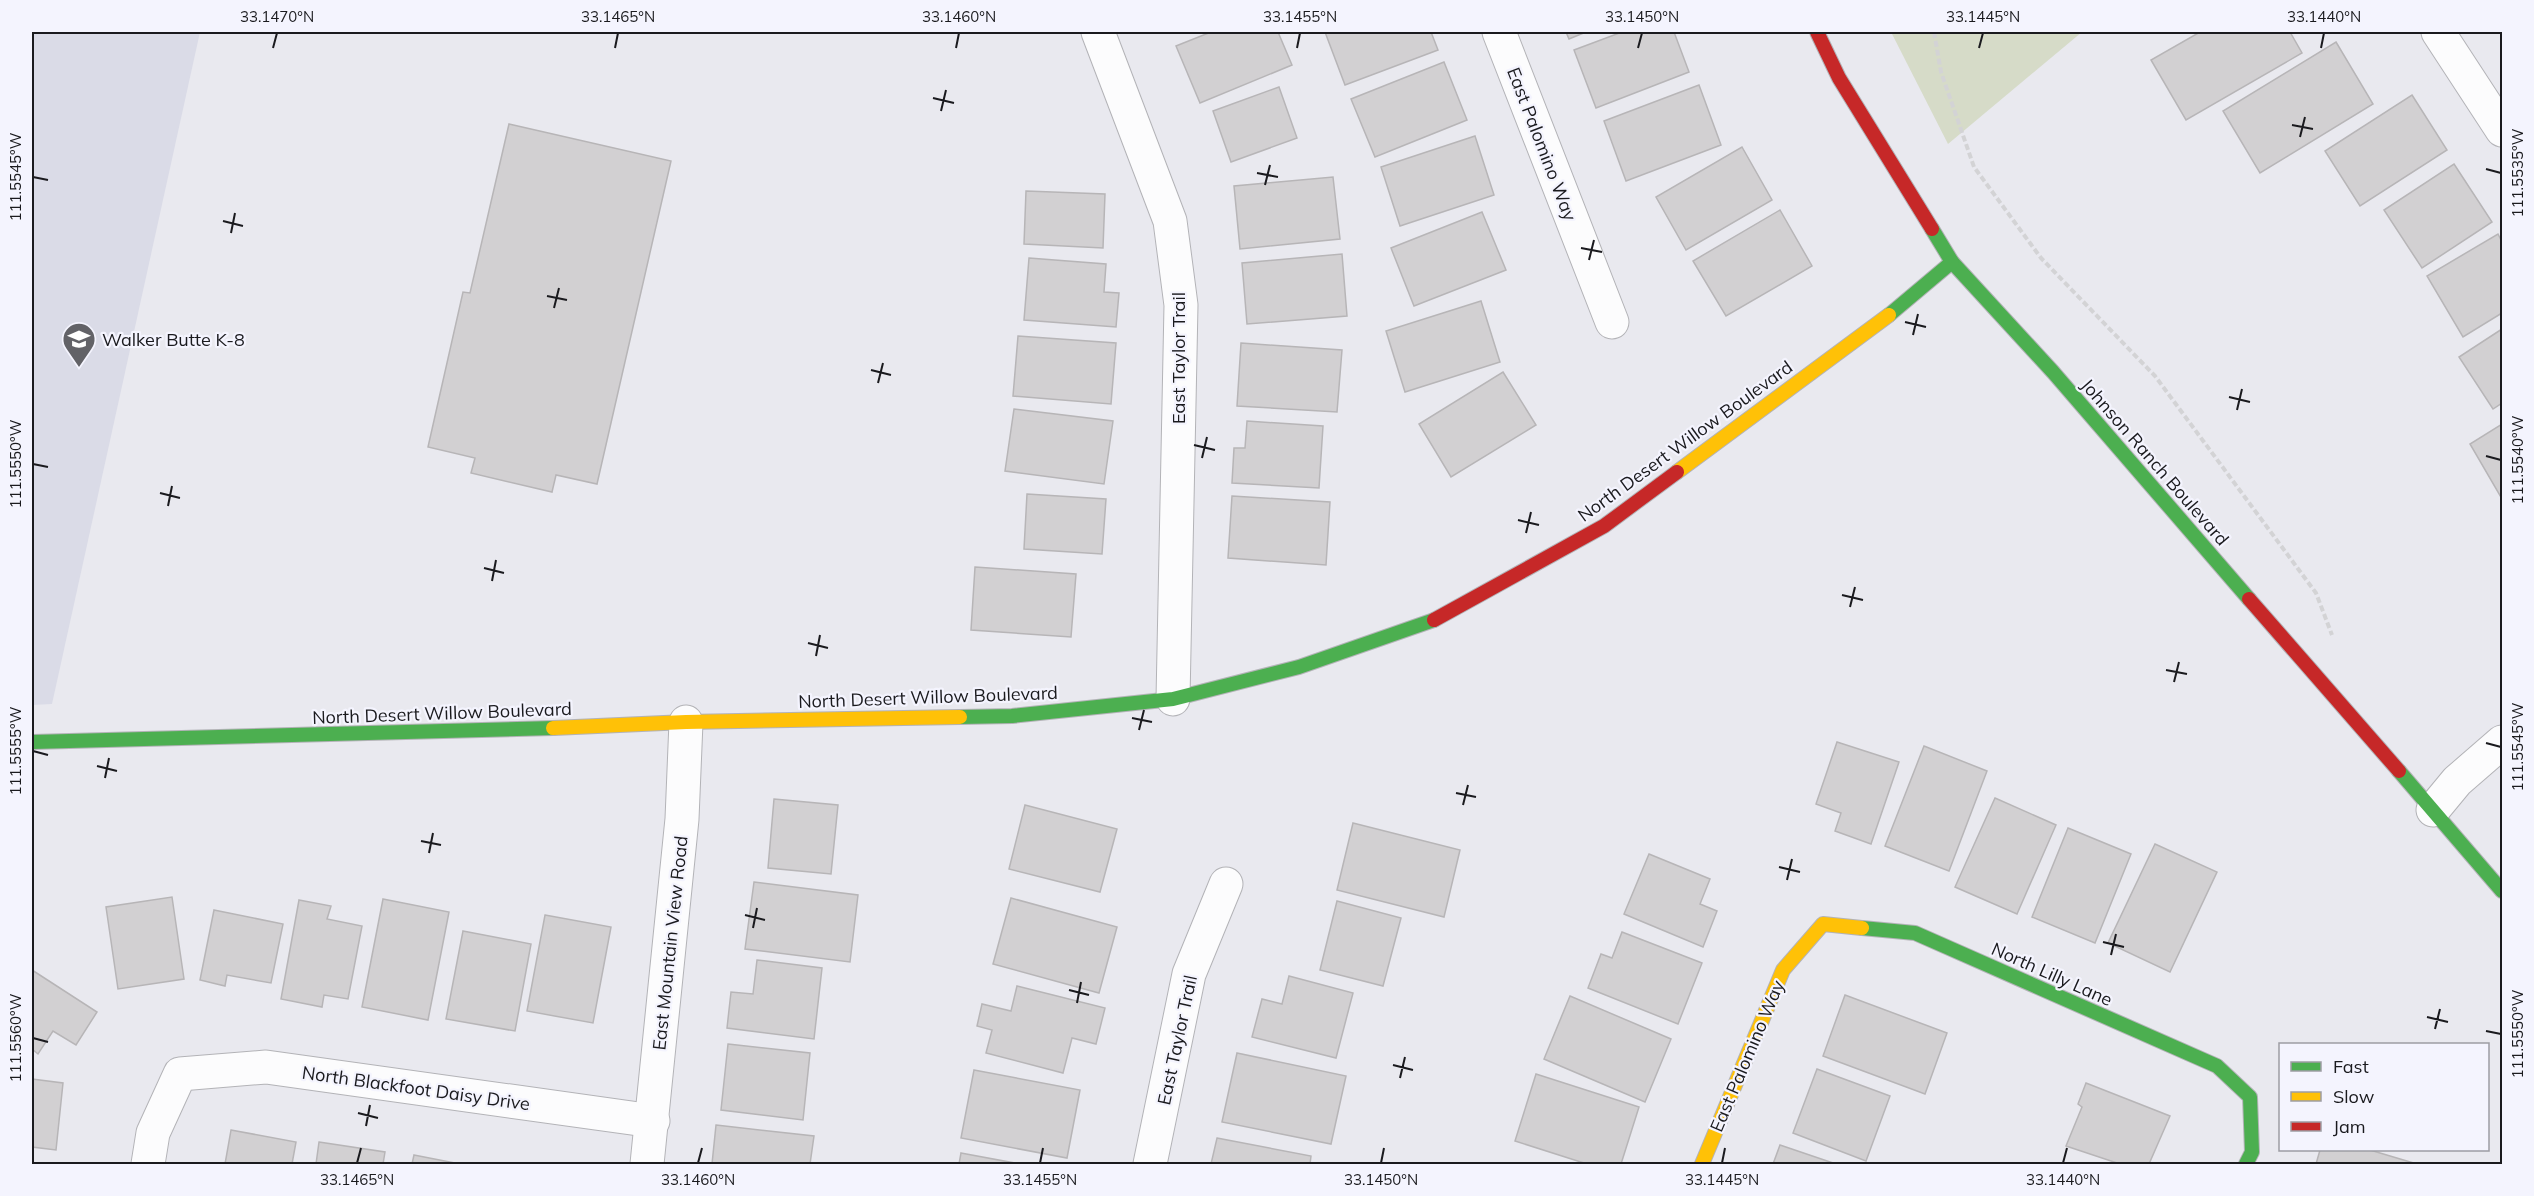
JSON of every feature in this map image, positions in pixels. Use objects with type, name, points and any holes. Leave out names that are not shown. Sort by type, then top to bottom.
[{"type":"street","name":"East Taylor Trail","points":[[1098,32],[1170,221],[1181,305],[1173,699]]},
{"type":"street","name":"East Palomino Way","points":[[1499,32],[1612,322]]},
{"type":"street","name":"Johnson Ranch Boulevard","points":[[1817,32],[1839,78],[1952,262],[2053,372],[2502,891]]},
{"type":"street","points":[[2438,32],[2502,130]]},
{"type":"street","name":"North Desert Willow Boulevard","points":[[32,742],[662,725],[686,722],[1012,716],[1173,699],[1299,668],[1436,619],[1593,532],[1794,386],[1903,304],[1952,262]]},
{"type":"street","name":"East Mountain View Road","points":[[647,1164],[682,819],[686,722]]},
{"type":"street","points":[[2433,810],[2457,782],[2502,742]]},
{"type":"street","name":"East Taylor Trail","points":[[1150,1164],[1189,974],[1226,884]]},
{"type":"street","name":"East Palomino Way","points":[[1702,1164],[1783,970],[1823,924]]},
{"type":"street","name":"North Lilly Lane","points":[[1823,924],[1915,933],[2217,1066],[2250,1097],[2252,1152],[2246,1164]]},
{"type":"street","name":"North Blackfoot Daisy Drive","points":[[148,1164],[153,1132],[180,1074],[266,1067],[653,1121]]},
{"type":"path","points":[[1934,32],[1941,72],[1974,167],[2042,258],[2155,376],[2316,593],[2333,636]]},
{"type":"shaded area","name":"Walker Butte K-8","points":[[32,32],[200,32],[52,704],[32,705]]},
{"type":"green space","points":[[1891,32],[2082,32],[1948,144]]},
{"type":"building","points":[[1211,32],[1278,32],[1292,65],[1200,103],[1176,46]]},
{"type":"building","points":[[1325,32],[1431,32],[1438,50],[1345,85]]},
{"type":"building","points":[[1566,32],[1586,32],[1569,39]]},
{"type":"building","points":[[1622,32],[1674,32],[1689,72],[1596,108],[1574,50]]},
{"type":"building","points":[[2200,32],[2290,32],[2302,53],[2186,120],[2151,60]]},
{"type":"building","points":[[2336,42],[2373,104],[2260,173],[2223,111]]},
{"type":"building","points":[[1444,62],[1467,120],[1375,157],[1351,99]]},
{"type":"building","points":[[1699,85],[1721,145],[1626,181],[1604,121]]},
{"type":"building","points":[[1279,87],[1297,138],[1231,162],[1213,111]]},
{"type":"building","points":[[2412,95],[2447,150],[2360,206],[2325,151]]},
{"type":"building","points":[[509,124],[671,161],[597,484],[556,475],[552,492],[471,473],[475,458],[428,447],[463,292],[470,293]]},
{"type":"building","points":[[1475,136],[1494,195],[1400,226],[1381,167]]},
{"type":"building","points":[[1742,147],[1772,200],[1686,250],[1656,197]]},
{"type":"building","points":[[2454,164],[2492,222],[2422,268],[2384,210]]},
{"type":"building","points":[[1333,177],[1340,239],[1240,249],[1234,186]]},
{"type":"building","points":[[1026,191],[1105,194],[1103,248],[1024,244]]},
{"type":"building","points":[[1780,210],[1812,266],[1726,316],[1693,261]]},
{"type":"building","points":[[1482,212],[1506,270],[1414,306],[1391,248]]},
{"type":"building","points":[[2498,234],[2502,242],[2502,313],[2463,337],[2427,276]]},
{"type":"building","points":[[1342,254],[1347,316],[1247,324],[1242,263]]},
{"type":"building","points":[[1029,258],[1106,264],[1104,292],[1119,293],[1116,327],[1024,320]]},
{"type":"building","points":[[1481,301],[1500,362],[1405,392],[1386,331]]},
{"type":"building","points":[[2502,329],[2502,403],[2493,409],[2459,357]]},
{"type":"building","points":[[1018,336],[1116,343],[1111,404],[1013,396]]},
{"type":"building","points":[[1241,343],[1342,350],[1337,412],[1237,406]]},
{"type":"building","points":[[1503,372],[1536,425],[1451,477],[1419,424]]},
{"type":"building","points":[[1014,409],[1113,421],[1104,484],[1005,471]]},
{"type":"building","points":[[1247,421],[1323,426],[1319,488],[1232,483],[1234,448],[1245,448]]},
{"type":"building","points":[[2502,424],[2502,499],[2470,444]]},
{"type":"building","points":[[1027,494],[1106,499],[1102,554],[1024,549]]},
{"type":"building","points":[[1232,496],[1330,502],[1326,565],[1228,558]]},
{"type":"building","points":[[975,567],[1076,574],[1071,637],[971,630]]},
{"type":"building","points":[[1837,742],[1899,762],[1871,844],[1835,831],[1841,813],[1816,804]]},
{"type":"building","points":[[1924,746],[1987,771],[1949,871],[1885,846]]},
{"type":"building","points":[[1995,798],[2056,825],[2017,914],[1955,887]]},
{"type":"building","points":[[774,799],[838,805],[831,874],[768,868]]},
{"type":"building","points":[[1025,805],[1117,829],[1100,892],[1009,869]]},
{"type":"building","points":[[1353,823],[1460,850],[1444,917],[1337,890]]},
{"type":"building","points":[[2068,828],[2131,854],[2095,943],[2032,917]]},
{"type":"building","points":[[2155,844],[2217,872],[2170,972],[2108,943]]},
{"type":"building","points":[[1649,854],[1710,879],[1700,904],[1717,911],[1703,947],[1624,914]]},
{"type":"building","points":[[754,882],[858,895],[850,962],[745,949]]},
{"type":"building","points":[[172,897],[184,979],[118,989],[106,907]]},
{"type":"building","points":[[1011,898],[1117,927],[1099,993],[993,964]]},
{"type":"building","points":[[383,899],[449,912],[428,1020],[362,1007]]},
{"type":"building","points":[[299,900],[331,906],[327,919],[362,926],[348,999],[324,995],[322,1007],[281,999]]},
{"type":"building","points":[[1337,901],[1401,918],[1383,986],[1320,970]]},
{"type":"building","points":[[214,910],[283,924],[271,983],[227,975],[225,986],[200,980]]},
{"type":"building","points":[[545,915],[611,927],[593,1023],[527,1011]]},
{"type":"building","points":[[463,931],[531,944],[515,1031],[446,1019]]},
{"type":"building","points":[[1622,932],[1702,963],[1678,1024],[1588,988],[1601,954],[1612,958]]},
{"type":"building","points":[[757,960],[822,968],[814,1039],[727,1028],[731,992],[753,994]]},
{"type":"building","points":[[32,970],[97,1012],[76,1045],[53,1031],[38,1054],[32,1049]]},
{"type":"building","points":[[1289,976],[1353,993],[1336,1058],[1252,1037],[1262,999],[1282,1004]]},
{"type":"building","points":[[1017,986],[1105,1008],[1096,1044],[1072,1038],[1063,1073],[986,1053],[992,1030],[977,1026],[982,1004],[1011,1011]]},
{"type":"building","points":[[1845,995],[1947,1033],[1925,1094],[1823,1056]]},
{"type":"building","points":[[1570,996],[1671,1039],[1645,1102],[1544,1059]]},
{"type":"building","points":[[728,1044],[810,1053],[803,1120],[721,1110]]},
{"type":"building","points":[[1237,1053],[1346,1076],[1331,1144],[1222,1122]]},
{"type":"building","points":[[1817,1069],[1890,1096],[1866,1161],[1793,1133]]},
{"type":"building","points":[[974,1070],[1080,1090],[1067,1158],[961,1138]]},
{"type":"building","points":[[1536,1074],[1639,1107],[1621,1164],[1587,1164],[1515,1141]]},
{"type":"building","points":[[32,1079],[63,1083],[56,1150],[32,1147]]},
{"type":"building","points":[[2086,1083],[2170,1116],[2149,1164],[2120,1164],[2066,1146],[2082,1107],[2078,1104]]},
{"type":"building","points":[[716,1125],[814,1136],[810,1164],[712,1164]]},
{"type":"building","points":[[231,1130],[296,1142],[292,1164],[225,1164]]},
{"type":"building","points":[[1217,1138],[1311,1156],[1310,1164],[1211,1164]]},
{"type":"building","points":[[319,1142],[385,1152],[383,1164],[316,1164]]},
{"type":"building","points":[[1780,1145],[1836,1164],[1773,1164]]},
{"type":"building","points":[[2320,1151],[2373,1151],[2417,1164],[2316,1164]]},
{"type":"building","points":[[961,1153],[1020,1164],[959,1164]]},
{"type":"building","points":[[414,1155],[460,1164],[412,1164]]},
{"type":"traffic: fast","points":[[1932,229],[1952,262],[2053,372],[2249,599]]},
{"type":"traffic: fast","points":[[1889,315],[1952,262]]},
{"type":"traffic: fast","points":[[960,717],[1012,716],[1173,699],[1299,667],[1434,620]]},
{"type":"traffic: fast","points":[[32,742],[553,728]]},
{"type":"traffic: fast","points":[[2399,771],[2502,891]]},
{"type":"traffic: fast","points":[[1862,928],[1915,933],[2217,1066],[2250,1097],[2252,1152],[2246,1164]]},
{"type":"traffic: slow","points":[[1677,472],[1889,315]]},
{"type":"traffic: slow","points":[[553,728],[686,722],[960,717]]},
{"type":"traffic: slow","points":[[1702,1164],[1783,970],[1823,924],[1862,928]]},
{"type":"traffic: jam","points":[[1817,32],[1839,78],[1932,229]]},
{"type":"traffic: jam","points":[[1434,620],[1604,526],[1677,472]]},
{"type":"traffic: jam","points":[[2249,599],[2399,771]]},
{"type":"place","name":"Walker Butte K-8","points":[[79,368]]}]
